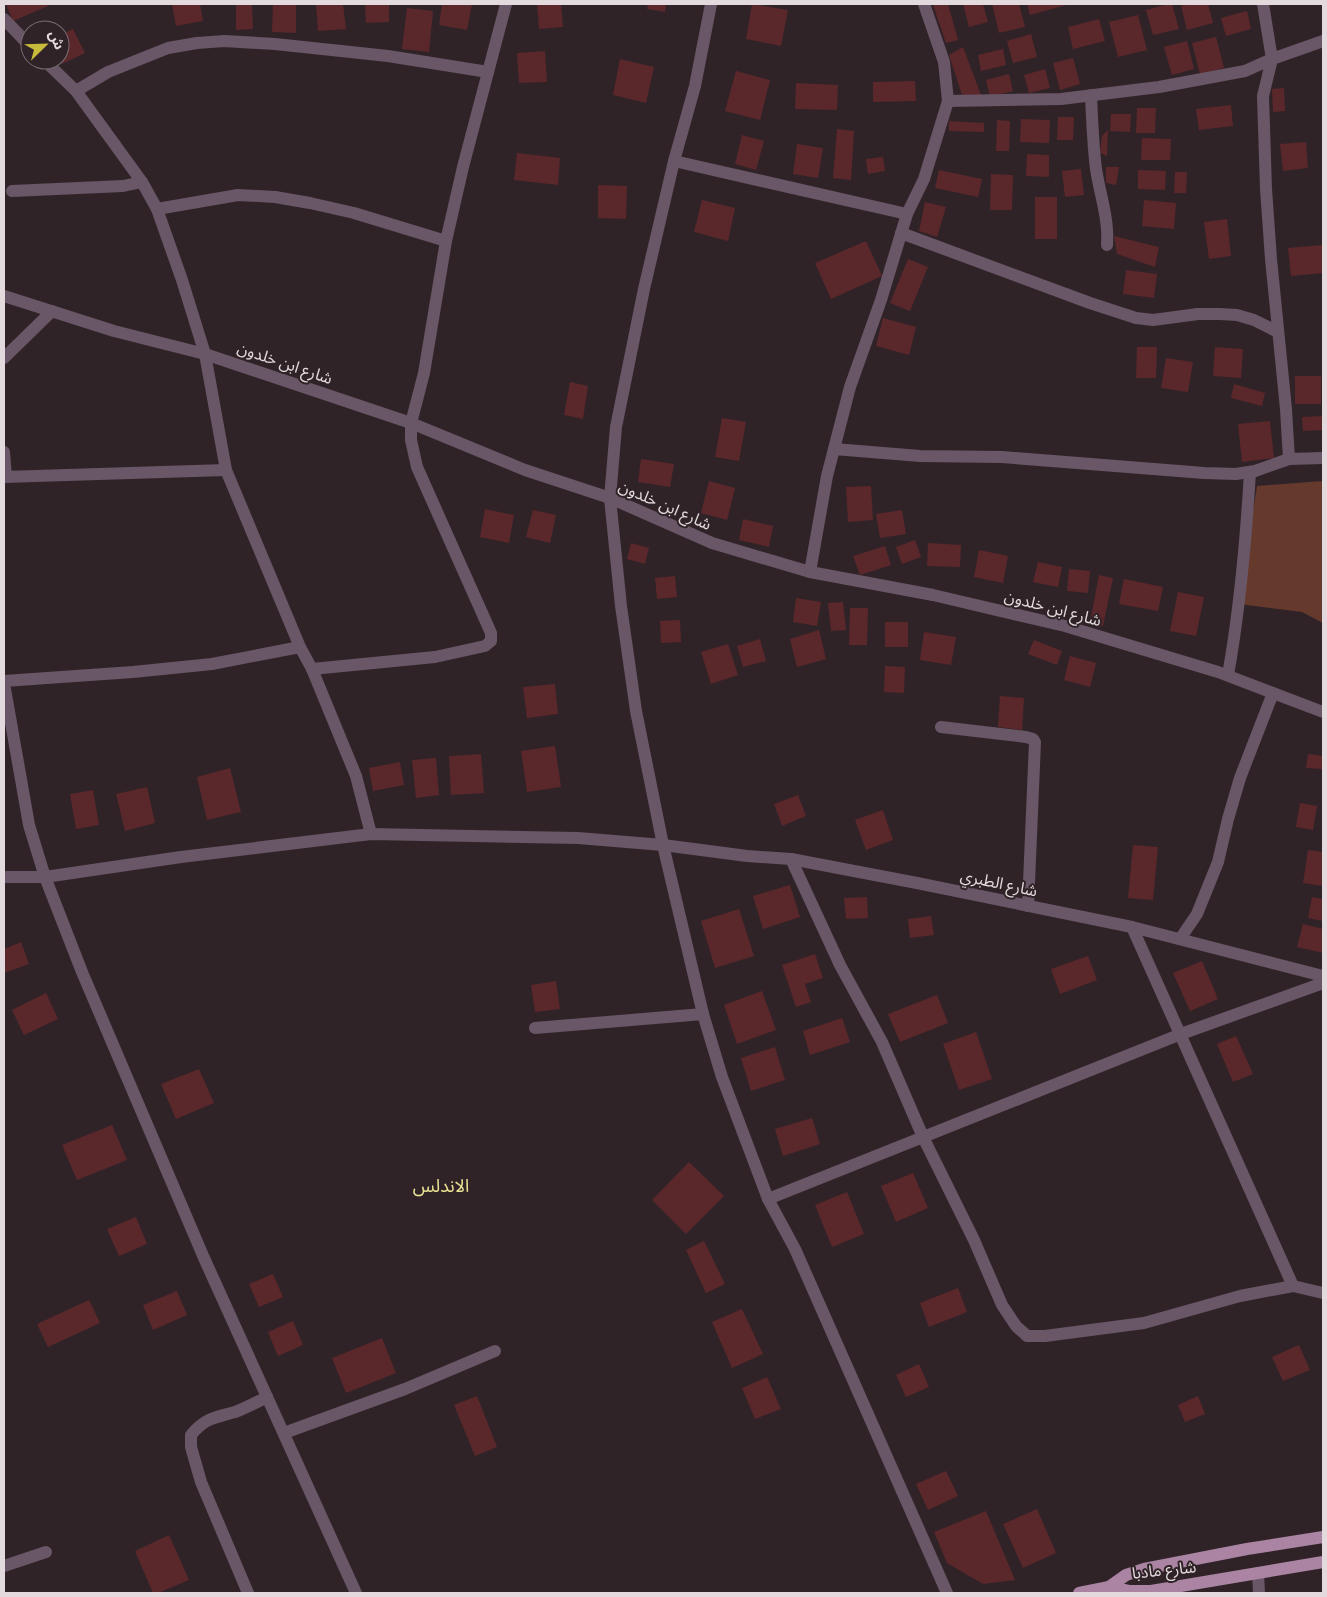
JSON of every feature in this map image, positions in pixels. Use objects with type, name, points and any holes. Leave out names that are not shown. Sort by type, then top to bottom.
[{"type":"main road","name":"شارع مادبا","points":[[1109,1586],[1126,1575],[1144,1569],[1247,1549],[1323,1537]]},
{"type":"main road","name":"شارع مادبا","points":[[1109,1586],[1129,1591],[1150,1591],[1323,1562]]},
{"type":"main road","points":[[1079,1593],[1109,1586]]},
{"type":"street","points":[[312,669],[436,657],[485,646],[490,641],[491,633],[417,467],[411,440],[412,423],[424,374],[446,241],[463,167],[506,4]]},
{"type":"street","points":[[711,4],[695,86],[674,161],[644,289],[616,427],[610,498],[621,606],[635,702],[663,845],[703,1014],[722,1077],[768,1199],[795,1249],[947,1593]]},
{"type":"street","points":[[810,572],[827,476],[850,387],[881,300],[907,214],[924,180],[948,101],[944,62],[924,4]]},
{"type":"street","points":[[1263,4],[1272,59],[1263,96],[1266,189],[1289,459]]},
{"type":"street","points":[[4,19],[20,36]]},
{"type":"street","points":[[76,91],[108,72],[168,48],[224,41],[275,44],[388,56],[488,72]]},
{"type":"street","points":[[948,101],[1061,99],[1212,78],[1245,71],[1272,59],[1323,41]]},
{"type":"street","points":[[54,70],[76,91],[142,182],[157,208],[205,354],[226,470],[356,776],[371,834]]},
{"type":"street","points":[[1091,95],[1096,169],[1108,232],[1107,245]]},
{"type":"street","points":[[674,161],[907,214]]},
{"type":"street","points":[[12,191],[123,186],[142,182]]},
{"type":"street","points":[[157,208],[238,195],[276,197],[354,213],[446,241]]},
{"type":"street","points":[[901,233],[1081,300],[1136,318],[1154,320],[1198,314],[1237,315],[1254,320],[1278,332]]},
{"type":"street","name":"شارع ابن خلدون","points":[[4,296],[114,331],[205,354],[412,423],[525,470],[610,498],[712,543],[810,572],[933,595],[1064,626],[1228,675],[1323,712]]},
{"type":"street","points":[[4,358],[52,311]]},
{"type":"street","points":[[834,449],[920,456],[1002,457],[1236,474],[1250,472],[1289,459],[1323,458]]},
{"type":"street","points":[[4,452],[5,477],[226,470]]},
{"type":"street","points":[[1228,675],[1237,625],[1250,472]]},
{"type":"street","points":[[300,647],[212,664],[4,682],[29,825],[45,877],[82,972],[204,1258],[356,1593]]},
{"type":"street","points":[[1180,939],[1197,914],[1218,862],[1240,778],[1273,693]]},
{"type":"street","points":[[941,727],[1026,737],[1033,739],[1035,742],[1028,906]]},
{"type":"street","name":"شارع الطبري","points":[[4,877],[45,877],[190,856],[371,834],[578,838],[791,859],[1132,927],[1323,976]]},
{"type":"street","points":[[791,859],[840,965],[882,1042],[923,1137],[974,1240],[1002,1305],[1016,1326],[1027,1336],[1046,1336],[1144,1323],[1240,1296],[1293,1286],[1323,1293]]},
{"type":"street","points":[[1132,927],[1293,1286]]},
{"type":"street","points":[[768,1199],[1181,1034],[1323,983]]},
{"type":"street","points":[[535,1028],[703,1014]]},
{"type":"street","points":[[284,1433],[405,1389],[495,1351]]},
{"type":"street","points":[[248,1593],[200,1482],[191,1447],[191,1435],[200,1424],[216,1416],[236,1411],[267,1397]]},
{"type":"street","points":[[4,1566],[46,1552]]},
{"type":"street","points":[[1258,1573],[1259,1593]]},
{"type":"shaded area","points":[[1323,481],[1323,623],[1302,612],[1239,604],[1257,486]]},
{"type":"building","points":[[6,4],[47,4],[48,6],[13,21]]},
{"type":"building","points":[[172,4],[200,4],[203,21],[176,26]]},
{"type":"building","points":[[236,4],[252,4],[253,29],[236,30]]},
{"type":"building","points":[[273,4],[296,4],[296,33],[272,32]]},
{"type":"building","points":[[316,4],[343,4],[346,29],[318,31]]},
{"type":"building","points":[[365,4],[389,4],[389,22],[366,23]]},
{"type":"building","points":[[442,4],[472,4],[467,30],[439,25]]},
{"type":"building","points":[[537,4],[561,4],[563,27],[539,29]]},
{"type":"building","points":[[648,4],[666,4],[665,12],[647,9]]},
{"type":"building","points":[[752,4],[788,10],[781,46],[746,39]]},
{"type":"building","points":[[948,4],[958,40],[946,43],[933,5]]},
{"type":"building","points":[[963,4],[983,4],[988,22],[969,27]]},
{"type":"building","points":[[992,4],[1019,4],[1025,27],[999,33]]},
{"type":"building","points":[[1027,4],[1070,4],[1030,15]]},
{"type":"building","points":[[1172,4],[1179,29],[1153,35],[1146,10]]},
{"type":"building","points":[[1208,4],[1213,23],[1187,30],[1181,6]]},
{"type":"building","points":[[407,8],[433,11],[429,52],[402,49]]},
{"type":"building","points":[[1247,11],[1251,29],[1226,36],[1221,18]]},
{"type":"building","points":[[1138,15],[1147,50],[1118,57],[1109,22]]},
{"type":"building","points":[[1099,19],[1105,41],[1073,49],[1068,27]]},
{"type":"building","points":[[73,29],[85,53],[70,60],[70,30]]},
{"type":"building","points":[[1031,34],[1037,57],[1013,63],[1007,41]]},
{"type":"building","points":[[1216,37],[1224,68],[1200,74],[1192,43]]},
{"type":"building","points":[[1187,41],[1194,69],[1172,75],[1164,47]]},
{"type":"building","points":[[963,47],[981,95],[963,98],[949,55]]},
{"type":"building","points":[[1003,49],[1006,65],[981,71],[978,55]]},
{"type":"building","points":[[545,51],[547,82],[519,83],[517,53]]},
{"type":"building","points":[[1073,58],[1080,84],[1060,90],[1053,63]]},
{"type":"building","points":[[620,59],[654,67],[646,103],[613,95]]},
{"type":"building","points":[[1045,69],[1050,88],[1029,93],[1024,75]]},
{"type":"building","points":[[736,71],[770,80],[760,120],[725,111]]},
{"type":"building","points":[[1009,74],[1013,91],[990,97],[986,80]]},
{"type":"building","points":[[915,81],[916,101],[873,102],[873,82]]},
{"type":"building","points":[[796,83],[838,85],[837,110],[795,109]]},
{"type":"building","points":[[1284,88],[1285,111],[1273,112],[1272,89]]},
{"type":"building","points":[[1231,105],[1233,126],[1199,130],[1196,109]]},
{"type":"building","points":[[1137,108],[1156,108],[1155,133],[1136,133]]},
{"type":"building","points":[[1111,114],[1131,114],[1130,132],[1110,131]]},
{"type":"building","points":[[1058,117],[1074,117],[1073,140],[1057,140]]},
{"type":"building","points":[[1021,119],[1050,120],[1049,143],[1020,142]]},
{"type":"building","points":[[997,120],[1010,121],[1009,151],[996,151]]},
{"type":"building","points":[[949,121],[984,123],[984,132],[949,131]]},
{"type":"building","points":[[837,129],[854,131],[851,180],[833,178]]},
{"type":"building","points":[[1108,130],[1107,156],[1100,153],[1102,136]]},
{"type":"building","points":[[742,135],[764,141],[756,170],[735,164]]},
{"type":"building","points":[[1142,138],[1171,139],[1170,160],[1141,160]]},
{"type":"building","points":[[1306,142],[1308,168],[1283,171],[1280,144]]},
{"type":"building","points":[[797,144],[823,148],[818,178],[793,174]]},
{"type":"building","points":[[517,153],[560,158],[558,185],[514,180]]},
{"type":"building","points":[[1027,154],[1049,155],[1049,177],[1026,176]]},
{"type":"building","points":[[883,157],[885,171],[868,174],[866,159]]},
{"type":"building","points":[[1106,167],[1119,167],[1116,185],[1106,183]]},
{"type":"building","points":[[1081,169],[1084,195],[1065,197],[1062,171]]},
{"type":"building","points":[[939,170],[982,179],[978,197],[935,188]]},
{"type":"building","points":[[1138,170],[1166,171],[1165,190],[1138,189]]},
{"type":"building","points":[[1175,172],[1187,172],[1186,193],[1174,193]]},
{"type":"building","points":[[991,174],[1013,175],[1012,210],[990,210]]},
{"type":"building","points":[[598,185],[627,186],[626,219],[598,218]]},
{"type":"building","points":[[1035,197],[1057,197],[1057,239],[1035,239]]},
{"type":"building","points":[[702,200],[735,208],[728,241],[694,232]]},
{"type":"building","points":[[1144,200],[1176,203],[1174,229],[1142,226]]},
{"type":"building","points":[[925,202],[946,207],[937,237],[919,231]]},
{"type":"building","points":[[1227,219],[1231,256],[1209,259],[1204,222]]},
{"type":"building","points":[[1114,236],[1159,247],[1155,267],[1117,254]]},
{"type":"building","points":[[866,241],[882,276],[831,299],[815,263]]},
{"type":"building","points":[[1323,245],[1323,273],[1291,276],[1288,248]]},
{"type":"building","points":[[908,259],[928,267],[910,311],[890,303]]},
{"type":"building","points":[[1126,270],[1157,274],[1154,298],[1123,294]]},
{"type":"building","points":[[883,318],[916,327],[909,355],[876,346]]},
{"type":"building","points":[[1137,347],[1157,347],[1156,378],[1136,378]]},
{"type":"building","points":[[1215,347],[1243,349],[1241,378],[1213,376]]},
{"type":"building","points":[[1166,358],[1193,362],[1188,392],[1161,388]]},
{"type":"building","points":[[1295,376],[1321,376],[1321,404],[1295,404]]},
{"type":"building","points":[[570,382],[588,386],[583,419],[564,415]]},
{"type":"building","points":[[1234,384],[1265,393],[1262,406],[1231,398]]},
{"type":"building","points":[[1323,416],[1323,430],[1303,431],[1302,417]]},
{"type":"building","points":[[722,418],[746,422],[739,461],[715,457]]},
{"type":"building","points":[[1270,421],[1274,458],[1242,462],[1238,424]]},
{"type":"building","points":[[641,459],[674,464],[670,487],[638,482]]},
{"type":"building","points":[[709,481],[735,488],[727,520],[701,513]]},
{"type":"building","points":[[871,486],[873,520],[848,522],[846,487]]},
{"type":"building","points":[[485,509],[514,515],[509,543],[480,537]]},
{"type":"building","points":[[533,510],[556,515],[550,543],[526,537]]},
{"type":"building","points":[[902,510],[906,534],[880,538],[876,514]]},
{"type":"building","points":[[743,519],[773,526],[769,547],[739,540]]},
{"type":"building","points":[[915,540],[921,557],[902,564],[896,547]]},
{"type":"building","points":[[631,543],[649,548],[645,564],[627,559]]},
{"type":"building","points":[[928,543],[961,545],[960,567],[927,566]]},
{"type":"building","points":[[885,546],[891,565],[860,575],[853,556]]},
{"type":"building","points":[[979,550],[1008,556],[1003,583],[974,577]]},
{"type":"building","points":[[1038,562],[1062,567],[1058,587],[1033,582]]},
{"type":"building","points":[[1069,569],[1090,571],[1088,593],[1067,591]]},
{"type":"building","points":[[1099,575],[1113,578],[1103,626],[1090,623]]},
{"type":"building","points":[[675,576],[677,597],[657,599],[655,578]]},
{"type":"building","points":[[1124,579],[1163,587],[1158,611],[1119,604]]},
{"type":"building","points":[[1178,592],[1204,597],[1196,636],[1170,631]]},
{"type":"building","points":[[796,598],[821,602],[817,626],[793,622]]},
{"type":"building","points":[[843,602],[846,630],[831,631],[828,603]]},
{"type":"building","points":[[850,608],[868,608],[867,645],[849,645]]},
{"type":"building","points":[[680,620],[681,642],[661,643],[660,621]]},
{"type":"building","points":[[885,622],[908,622],[908,647],[885,647]]},
{"type":"building","points":[[819,630],[826,659],[797,667],[790,639]]},
{"type":"building","points":[[924,632],[956,637],[951,665],[920,660]]},
{"type":"building","points":[[760,639],[766,661],[743,667],[737,646]]},
{"type":"building","points":[[1034,640],[1062,651],[1057,665],[1028,654]]},
{"type":"building","points":[[728,644],[738,675],[711,684],[701,652]]},
{"type":"building","points":[[1070,656],[1096,663],[1090,687],[1064,680]]},
{"type":"building","points":[[885,666],[905,667],[904,693],[884,692]]},
{"type":"building","points":[[555,684],[558,714],[527,718],[523,687]]},
{"type":"building","points":[[1000,696],[1024,698],[1022,730],[998,727]]},
{"type":"building","points":[[555,746],[561,787],[527,792],[521,751]]},
{"type":"building","points":[[481,754],[484,793],[451,795],[449,756]]},
{"type":"building","points":[[1308,754],[1323,756],[1322,769],[1306,768]]},
{"type":"building","points":[[436,758],[439,795],[416,798],[412,760]]},
{"type":"building","points":[[400,762],[404,785],[373,791],[369,768]]},
{"type":"building","points":[[230,768],[241,812],[207,820],[197,777]]},
{"type":"building","points":[[147,787],[155,823],[125,831],[116,794]]},
{"type":"building","points":[[93,790],[99,825],[76,829],[70,794]]},
{"type":"building","points":[[798,795],[806,816],[782,826],[774,804]]},
{"type":"building","points":[[1300,803],[1317,806],[1313,830],[1296,827]]},
{"type":"building","points":[[883,810],[893,840],[866,850],[855,820]]},
{"type":"building","points":[[1133,845],[1158,847],[1153,900],[1128,898]]},
{"type":"building","points":[[1308,850],[1323,852],[1323,886],[1303,883]]},
{"type":"building","points":[[790,885],[800,917],[763,929],[753,896]]},
{"type":"building","points":[[867,897],[868,918],[846,919],[844,898]]},
{"type":"building","points":[[1312,897],[1323,899],[1323,921],[1308,918]]},
{"type":"building","points":[[739,909],[754,956],[715,968],[701,921]]},
{"type":"building","points":[[931,916],[934,935],[910,938],[908,919]]},
{"type":"building","points":[[1303,924],[1323,929],[1323,953],[1297,947]]},
{"type":"building","points":[[21,942],[29,964],[4,973],[4,949]]},
{"type":"building","points":[[815,954],[823,978],[805,984],[811,1002],[796,1007],[782,965]]},
{"type":"building","points":[[1088,956],[1097,980],[1060,994],[1051,969]]},
{"type":"building","points":[[1202,961],[1218,999],[1190,1011],[1173,973]]},
{"type":"building","points":[[556,981],[560,1009],[535,1012],[531,985]]},
{"type":"building","points":[[762,991],[776,1030],[737,1044],[724,1005]]},
{"type":"building","points":[[46,993],[58,1019],[24,1035],[12,1010]]},
{"type":"building","points":[[937,995],[948,1023],[900,1042],[888,1014]]},
{"type":"building","points":[[842,1018],[850,1042],[810,1055],[803,1031]]},
{"type":"building","points":[[976,1032],[992,1079],[959,1090],[943,1044]]},
{"type":"building","points":[[1236,1036],[1253,1074],[1233,1082],[1217,1044]]},
{"type":"building","points":[[775,1047],[785,1080],[751,1091],[741,1058]]},
{"type":"building","points":[[199,1069],[214,1103],[176,1119],[161,1084]]},
{"type":"building","points":[[812,1118],[820,1144],[783,1156],[775,1129]]},
{"type":"building","points":[[112,1125],[127,1160],[77,1180],[62,1145]]},
{"type":"building","points":[[689,1162],[724,1196],[686,1234],[652,1200]]},
{"type":"building","points":[[913,1173],[928,1208],[896,1222],[881,1186]]},
{"type":"building","points":[[847,1192],[864,1234],[832,1247],[815,1205]]},
{"type":"building","points":[[136,1217],[147,1244],[119,1256],[107,1229]]},
{"type":"building","points":[[704,1241],[725,1284],[706,1293],[686,1250]]},
{"type":"building","points":[[273,1274],[283,1297],[259,1307],[249,1284]]},
{"type":"building","points":[[958,1288],[967,1312],[929,1327],[920,1303]]},
{"type":"building","points":[[177,1291],[187,1315],[153,1330],[143,1305]]},
{"type":"building","points":[[89,1300],[100,1323],[48,1347],[37,1324]]},
{"type":"building","points":[[742,1309],[763,1354],[732,1368],[712,1322]]},
{"type":"building","points":[[293,1321],[303,1345],[278,1356],[268,1332]]},
{"type":"building","points":[[382,1338],[396,1373],[346,1393],[332,1358]]},
{"type":"building","points":[[1299,1345],[1310,1370],[1283,1381],[1272,1357]]},
{"type":"building","points":[[919,1364],[929,1387],[906,1397],[896,1375]]},
{"type":"building","points":[[767,1377],[781,1409],[755,1419],[742,1388]]},
{"type":"building","points":[[477,1396],[497,1447],[475,1456],[454,1405]]},
{"type":"building","points":[[1198,1396],[1205,1414],[1185,1422],[1178,1405]]},
{"type":"building","points":[[946,1471],[958,1496],[928,1510],[916,1484]]},
{"type":"building","points":[[1037,1509],[1056,1553],[1023,1568],[1003,1524]]},
{"type":"building","points":[[986,1511],[1015,1580],[983,1584],[947,1563],[934,1532]]},
{"type":"building","points":[[169,1535],[189,1580],[158,1593],[153,1593],[135,1551]]},
{"type":"district","name":"الاندلس","points":[[441,1186]]}]
